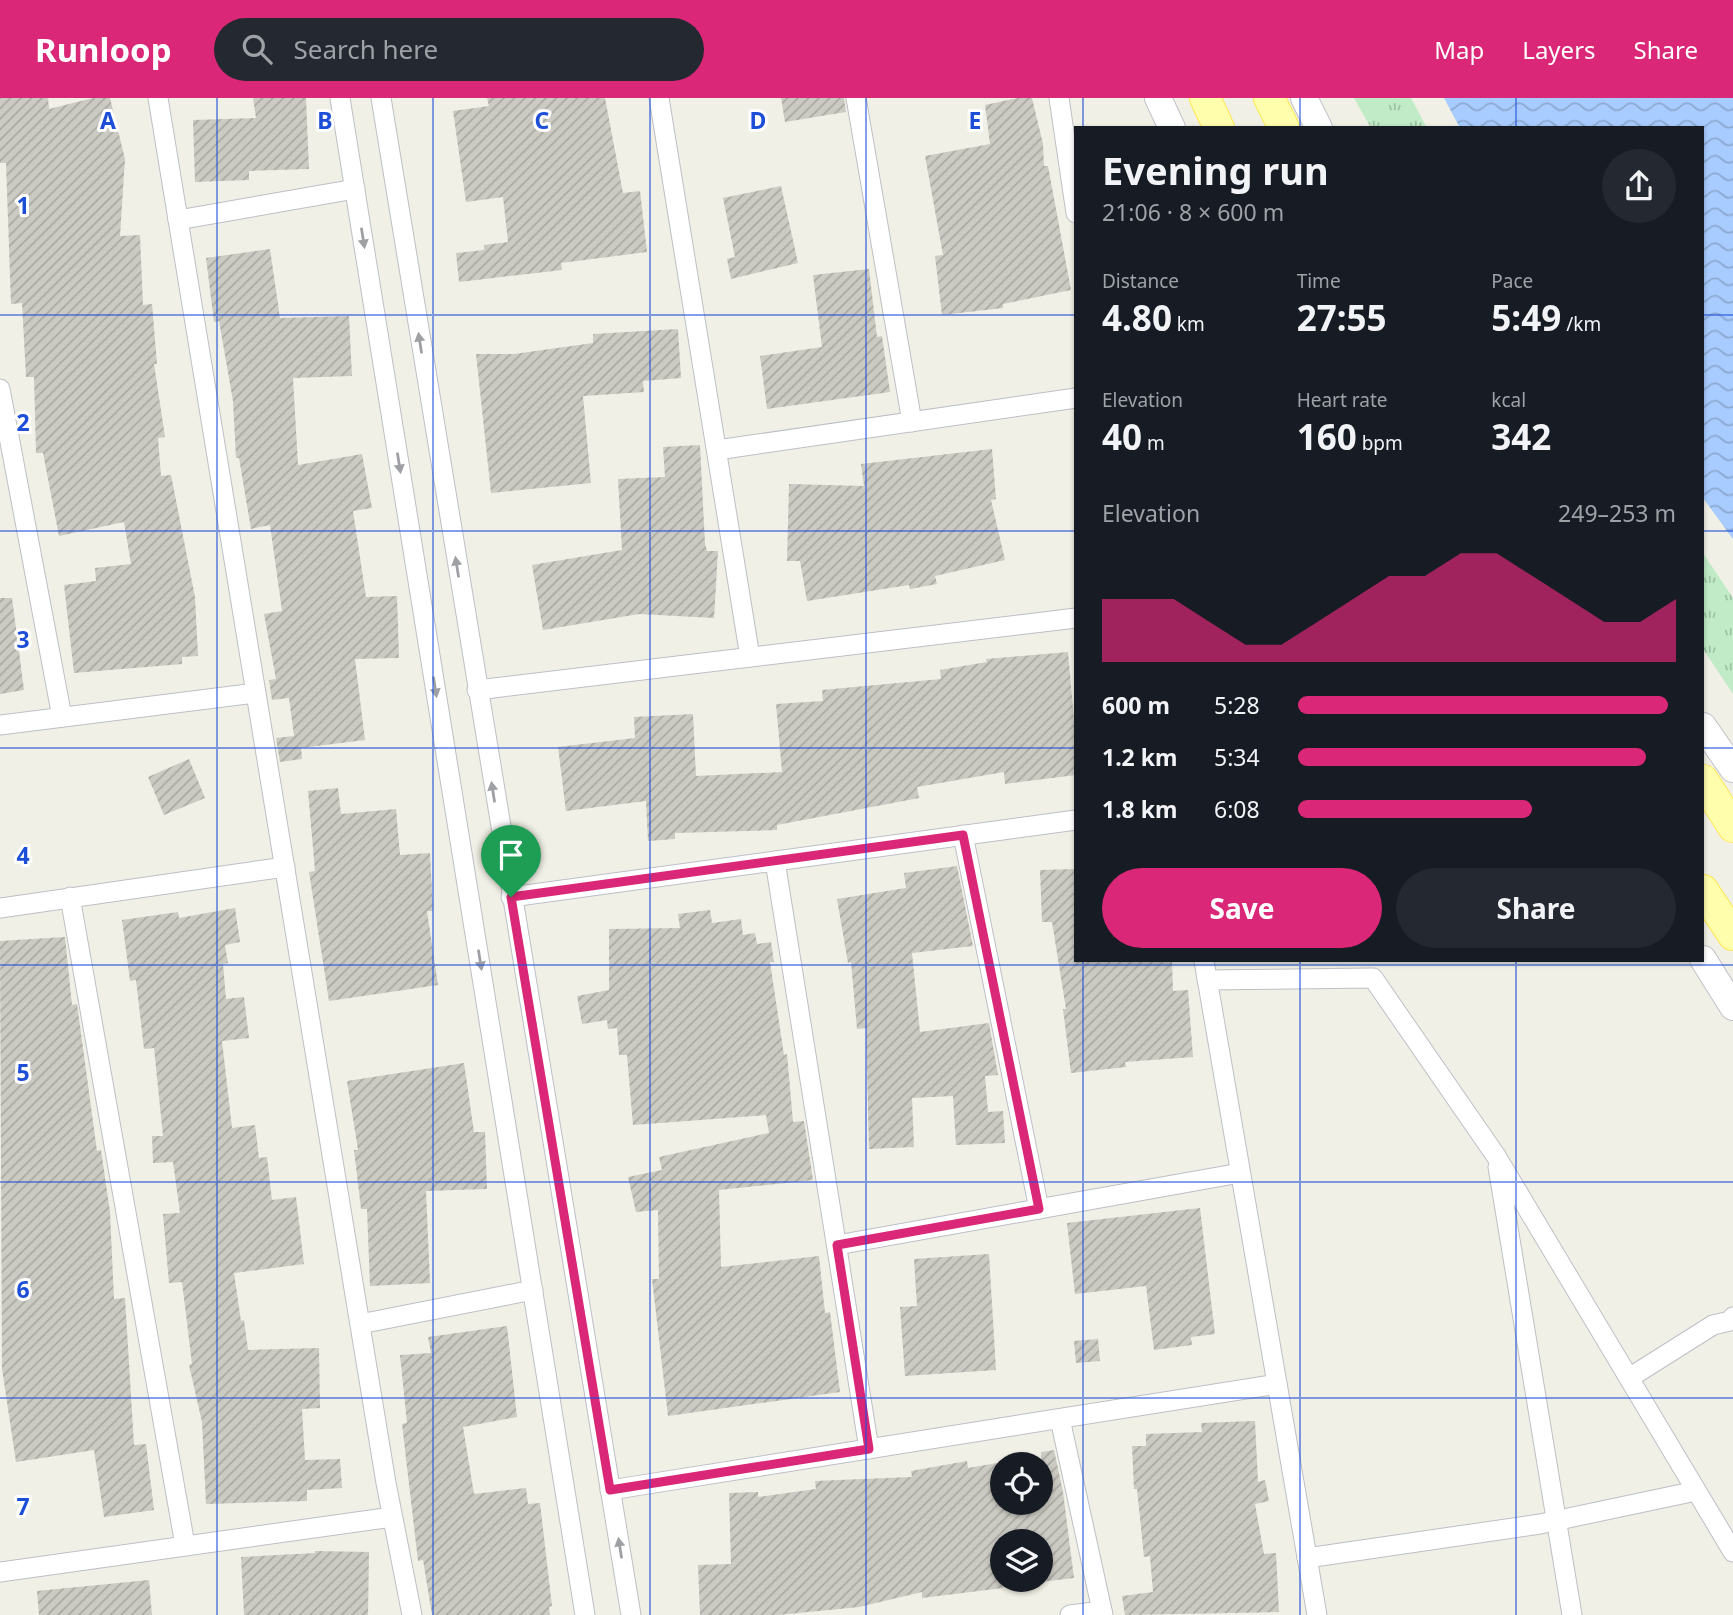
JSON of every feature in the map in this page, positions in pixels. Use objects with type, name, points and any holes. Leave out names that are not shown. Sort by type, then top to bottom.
[{"type":"main road","points":[[1158,98],[1171,126]]},
{"type":"main road","points":[[1205,98],[1218,126]]},
{"type":"main road","points":[[1269,98],[1283,126]]},
{"type":"main road","points":[[1304,98],[1319,126]]},
{"type":"main road","points":[[1704,727],[1733,769]]},
{"type":"main road","points":[[1704,782],[1733,827]]},
{"type":"main road","points":[[1704,892],[1733,935]]},
{"type":"main road","points":[[1704,961],[1733,1007]]},
{"type":"street","points":[[158,98],[392,1517],[412,1615]]},
{"type":"street","points":[[340,98],[585,1615]]},
{"type":"street","points":[[381,98],[631,1615]]},
{"type":"street","points":[[659,98],[750,657]]},
{"type":"street","points":[[856,98],[912,422]]},
{"type":"street","points":[[1059,98],[1074,199]]},
{"type":"street","points":[[178,220],[355,189]]},
{"type":"street","points":[[0,389],[62,717]]},
{"type":"street","points":[[717,450],[1074,398]]},
{"type":"street","points":[[477,690],[1074,618]]},
{"type":"street","points":[[0,725],[256,693]]},
{"type":"street","points":[[511,897],[1074,820]]},
{"type":"street","points":[[963,835],[1039,1209]]},
{"type":"street","points":[[775,861],[869,1449]]},
{"type":"street","points":[[0,908],[285,867]]},
{"type":"street","points":[[70,897],[184,1545]]},
{"type":"street","points":[[1317,1615],[1205,971],[1373,978],[1496,1156],[1733,1552]]},
{"type":"street","points":[[1496,1156],[1572,1615]]},
{"type":"street","points":[[837,1245],[1240,1173]]},
{"type":"street","points":[[360,1324],[533,1290]]},
{"type":"street","points":[[1629,1378],[1713,1325],[1730,1321],[1733,1317]]},
{"type":"street","points":[[610,1490],[1277,1384]]},
{"type":"street","points":[[1060,1419],[1102,1613],[1070,1615]]},
{"type":"street","points":[[1307,1558],[1557,1520],[1696,1491]]},
{"type":"street","points":[[0,1572],[392,1517]]},
{"type":"green space","points":[[1354,98],[1411,98],[1426,126],[1370,126]]},
{"type":"green space","points":[[1704,554],[1733,598],[1733,694],[1704,650]]},
{"type":"water","points":[[1444,98],[1733,98],[1733,539],[1704,499],[1704,126],[1459,126]]},
{"type":"building","points":[[0,98],[48,98],[49,109],[93,98],[110,98],[125,159],[120,236],[140,235],[143,305],[152,304],[157,364],[154,364],[165,437],[158,438],[161,476],[171,475],[195,597],[198,656],[182,657],[182,664],[74,673],[64,585],[96,581],[95,568],[131,564],[124,522],[59,536],[43,453],[36,453],[34,377],[26,377],[22,303],[11,304],[6,163],[0,163]]},
{"type":"building","points":[[253,98],[306,98],[309,169],[249,171],[249,180],[195,182],[193,120],[256,118]]},
{"type":"building","points":[[487,98],[605,98],[623,193],[640,191],[647,252],[561,263],[562,270],[459,282],[456,253],[484,250],[484,245],[508,242],[503,197],[466,202],[453,111],[489,106]]},
{"type":"building","points":[[781,98],[844,98],[846,112],[785,122]]},
{"type":"building","points":[[1032,98],[1043,144],[1044,166],[1048,166],[1071,290],[1003,304],[1003,308],[942,315],[935,256],[943,255],[925,156],[990,144],[985,105]]},
{"type":"building","points":[[781,186],[798,263],[731,279],[727,259],[735,257],[723,198]]},
{"type":"building","points":[[270,249],[280,318],[349,316],[352,376],[293,378],[298,465],[362,454],[372,508],[353,511],[366,597],[397,596],[399,658],[355,659],[365,740],[301,748],[302,759],[280,762],[276,738],[294,736],[289,698],[272,700],[269,680],[276,679],[264,614],[282,611],[270,525],[251,529],[239,458],[236,458],[233,401],[219,321],[214,322],[206,258]]},
{"type":"building","points":[[869,269],[877,337],[882,336],[890,392],[767,409],[760,356],[822,347],[813,275]]},
{"type":"building","points":[[678,329],[681,378],[643,381],[644,392],[583,396],[591,483],[491,493],[476,354],[514,354],[593,343],[593,334]]},
{"type":"building","points":[[700,445],[705,544],[707,551],[718,551],[714,618],[639,614],[543,630],[532,565],[622,550],[618,479],[665,477],[663,447]]},
{"type":"building","points":[[992,449],[996,499],[991,500],[1005,560],[935,576],[937,584],[910,589],[909,585],[807,601],[800,561],[787,561],[789,484],[864,486],[861,464]]},
{"type":"building","points":[[0,598],[12,598],[24,690],[0,694]]},
{"type":"building","points":[[1068,652],[1074,720],[1074,775],[1005,784],[1004,772],[917,787],[919,798],[777,825],[777,830],[675,833],[675,839],[648,841],[646,801],[566,811],[558,747],[635,738],[634,717],[693,714],[696,776],[782,772],[776,704],[823,701],[822,690],[941,679],[940,670],[987,662],[986,659]]},
{"type":"building","points":[[189,759],[205,798],[164,815],[148,777]]},
{"type":"building","points":[[338,788],[341,814],[396,809],[400,855],[430,853],[433,911],[427,911],[438,985],[329,1001],[309,872],[315,871],[308,791]]},
{"type":"building","points":[[957,866],[973,946],[912,953],[920,1032],[989,1023],[998,1075],[985,1076],[988,1112],[1003,1111],[1005,1143],[956,1145],[953,1096],[912,1098],[914,1147],[869,1149],[866,1028],[857,1029],[851,962],[848,963],[837,899],[906,888],[904,873]]},
{"type":"building","points":[[1074,869],[1074,962],[1172,962],[1173,991],[1188,990],[1193,1057],[1125,1062],[1126,1067],[1071,1073],[1063,1009],[1066,1009],[1052,922],[1042,922],[1040,870]]},
{"type":"building","points":[[235,908],[240,942],[225,945],[228,963],[223,964],[226,999],[244,997],[249,1038],[222,1041],[232,1128],[255,1125],[259,1158],[267,1157],[272,1200],[296,1197],[304,1264],[234,1273],[248,1350],[319,1348],[320,1408],[302,1409],[305,1460],[340,1459],[342,1488],[307,1490],[307,1501],[206,1504],[202,1422],[189,1365],[192,1364],[182,1282],[169,1283],[163,1214],[180,1213],[173,1162],[153,1163],[152,1136],[163,1136],[154,1048],[144,1049],[136,980],[130,981],[122,920],[178,912],[179,918]]},
{"type":"building","points":[[710,910],[712,923],[741,919],[743,935],[755,933],[757,944],[771,942],[774,962],[770,962],[784,1055],[787,1054],[793,1122],[804,1121],[813,1180],[719,1190],[721,1267],[819,1256],[825,1313],[830,1312],[840,1392],[668,1416],[652,1279],[659,1279],[658,1210],[636,1212],[628,1177],[662,1170],[659,1157],[769,1133],[766,1115],[633,1125],[627,1055],[619,1055],[617,1028],[608,1029],[607,1020],[582,1024],[577,996],[609,990],[609,929],[680,928],[678,914]]},
{"type":"building","points":[[65,937],[72,1005],[77,1004],[97,1151],[101,1150],[110,1212],[114,1299],[125,1298],[134,1445],[146,1444],[154,1510],[104,1517],[94,1450],[16,1462],[2,1369],[0,941]]},
{"type":"building","points":[[464,1063],[474,1132],[485,1132],[487,1189],[426,1191],[430,1283],[370,1286],[367,1209],[361,1209],[354,1150],[358,1150],[347,1081]]},
{"type":"building","points":[[1200,1208],[1215,1334],[1191,1337],[1192,1345],[1154,1350],[1146,1286],[1075,1294],[1067,1223]]},
{"type":"building","points":[[989,1254],[996,1370],[905,1376],[900,1307],[917,1306],[914,1259]]},
{"type":"building","points":[[507,1326],[517,1417],[463,1427],[474,1494],[526,1488],[528,1504],[540,1503],[552,1606],[549,1607],[550,1615],[432,1615],[423,1560],[418,1561],[402,1424],[407,1423],[400,1355],[431,1353],[428,1337]]},
{"type":"building","points":[[1098,1339],[1100,1361],[1076,1363],[1074,1341]]},
{"type":"building","points":[[1255,1421],[1258,1482],[1265,1480],[1269,1501],[1255,1504],[1264,1554],[1276,1553],[1279,1612],[1125,1615],[1122,1596],[1153,1592],[1150,1556],[1144,1557],[1137,1489],[1134,1489],[1132,1446],[1146,1446],[1146,1434],[1202,1432],[1201,1423]]},
{"type":"building","points":[[1054,1450],[1063,1492],[1074,1578],[1053,1581],[1053,1529],[990,1529],[990,1590],[922,1598],[922,1592],[859,1607],[778,1615],[700,1615],[698,1565],[731,1564],[729,1493],[758,1492],[758,1497],[816,1489],[815,1481],[912,1477],[911,1471],[967,1461],[968,1468],[990,1464],[990,1515],[1053,1515],[1053,1452],[1041,1452]]},
{"type":"building","points":[[315,1551],[369,1552],[368,1615],[244,1615],[241,1557]]},
{"type":"building","points":[[149,1580],[152,1615],[39,1615],[37,1591]]},
{"type":"route","points":[[963,835],[1039,1209],[837,1245],[869,1449],[610,1490],[511,897],[963,835]]}]
